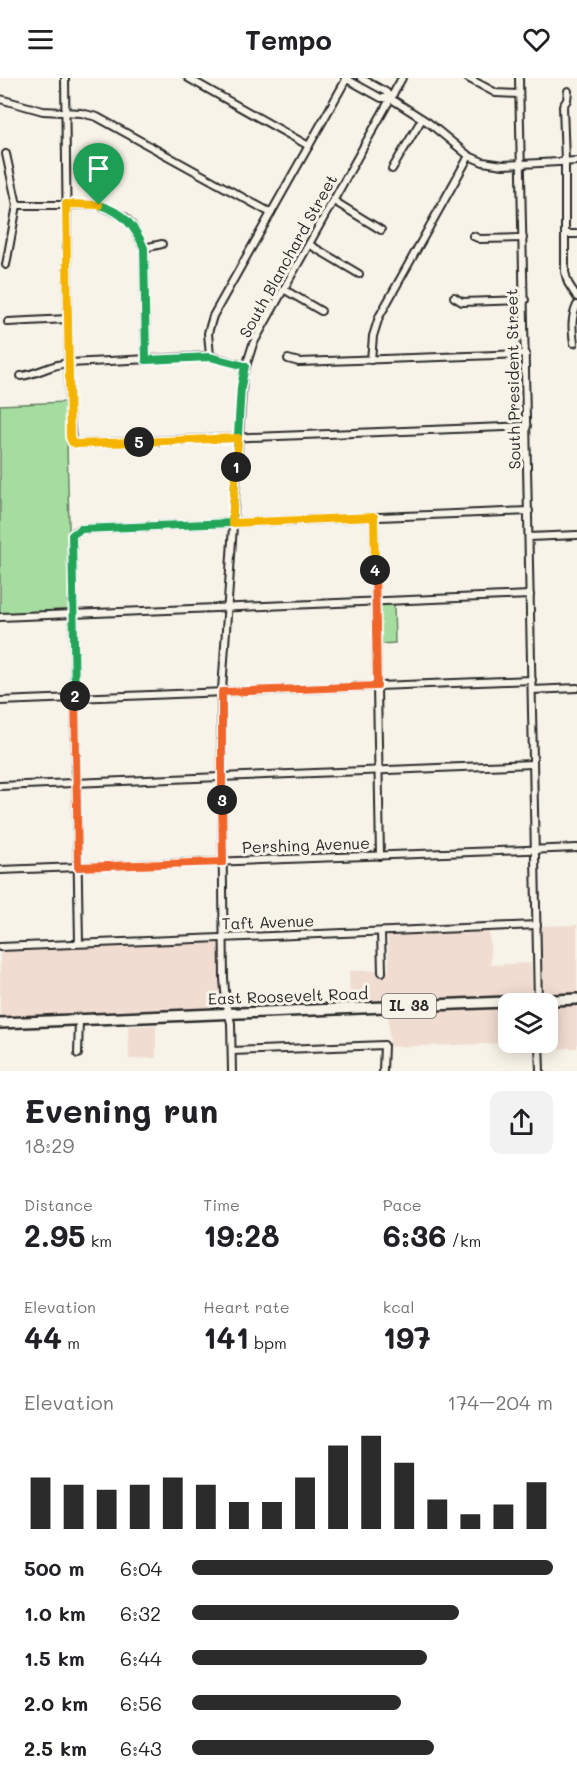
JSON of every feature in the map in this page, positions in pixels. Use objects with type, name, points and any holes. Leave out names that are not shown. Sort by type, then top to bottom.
[{"type":"main road","name":"East Roosevelt Road","points":[[558,1000],[577,999]]},
{"type":"main road","name":"East Roosevelt Road","points":[[0,1023],[498,1004]]},
{"type":"street","points":[[65,78],[72,442],[77,444],[527,426]]},
{"type":"street","points":[[188,78],[309,146]]},
{"type":"street","points":[[210,357],[208,333],[210,322],[346,78],[381,98],[390,98]]},
{"type":"street","points":[[361,78],[386,92],[390,98],[422,119],[469,156],[488,163],[577,161]]},
{"type":"street","name":"South Blanchard Street","points":[[232,1071],[231,1023],[225,987],[222,692],[232,523],[245,366],[253,344],[402,78]]},
{"type":"street","points":[[468,78],[496,93],[519,94]]},
{"type":"street","name":"South President Street","points":[[519,78],[532,690]]},
{"type":"street","points":[[568,91],[567,100],[563,106],[565,272],[568,283],[577,297]]},
{"type":"street","points":[[0,99],[43,111],[89,114],[106,121],[271,213]]},
{"type":"street","points":[[392,169],[422,119]]},
{"type":"street","points":[[6,154],[17,205],[6,265]]},
{"type":"street","points":[[371,360],[373,336],[379,317],[469,156]]},
{"type":"street","points":[[334,201],[381,230]]},
{"type":"street","points":[[17,205],[99,205],[125,217],[132,225],[144,248],[146,360]]},
{"type":"street","points":[[565,234],[577,234]]},
{"type":"street","points":[[473,236],[480,239],[523,238]]},
{"type":"street","points":[[144,248],[162,244]]},
{"type":"street","points":[[310,245],[359,274]]},
{"type":"street","points":[[285,290],[321,311]]},
{"type":"street","points":[[454,297],[462,302],[525,300]]},
{"type":"street","points":[[574,343],[572,326],[573,314],[577,305]]},
{"type":"street","points":[[9,322],[68,319]]},
{"type":"street","points":[[288,359],[299,362],[526,354]]},
{"type":"street","points":[[21,376],[36,373],[56,363],[210,357],[245,366]]},
{"type":"street","points":[[79,943],[72,539],[75,532],[81,529],[529,511]]},
{"type":"street","points":[[374,517],[380,856]]},
{"type":"street","points":[[529,537],[577,535]]},
{"type":"street","points":[[0,617],[530,595]]},
{"type":"street","points":[[0,701],[532,680]]},
{"type":"street","points":[[538,993],[532,690],[577,688]]},
{"type":"street","points":[[0,786],[533,764]]},
{"type":"street","name":"Pershing Avenue","points":[[0,870],[577,848]]},
{"type":"street","name":"Taft Avenue","points":[[0,947],[537,925]]},
{"type":"street","points":[[381,932],[382,972]]},
{"type":"street","points":[[78,1054],[79,1020]]},
{"type":"street","points":[[232,1051],[384,1045],[383,1071]]},
{"type":"street","points":[[539,1053],[540,1071]]},
{"type":"shaded area","points":[[577,925],[577,994],[544,993],[540,926]]},
{"type":"shaded area","points":[[489,930],[491,965],[531,963],[532,993],[498,993],[498,997],[350,1002],[349,971],[389,970],[388,935]]},
{"type":"shaded area","points":[[221,941],[220,1009],[0,1018],[0,950]]},
{"type":"shaded area","points":[[577,1005],[577,1048],[558,1049],[558,1006]]},
{"type":"shaded area","points":[[498,1008],[498,1044],[390,1047],[388,1014]]},
{"type":"shaded area","points":[[156,1025],[156,1058],[129,1059],[128,1026]]},
{"type":"green space","points":[[66,402],[71,611],[0,613],[0,405]]},
{"type":"green space","points":[[394,604],[395,643],[380,644],[379,607]]},
{"type":"route","points":[[99,205],[66,204],[69,407],[72,442],[77,444],[238,438],[232,523],[374,517],[377,686],[222,692],[223,862],[78,867],[72,535],[81,529],[232,523],[237,453],[238,438],[241,387],[245,366],[210,357],[146,360],[144,248],[139,235],[125,217],[99,205]]}]
